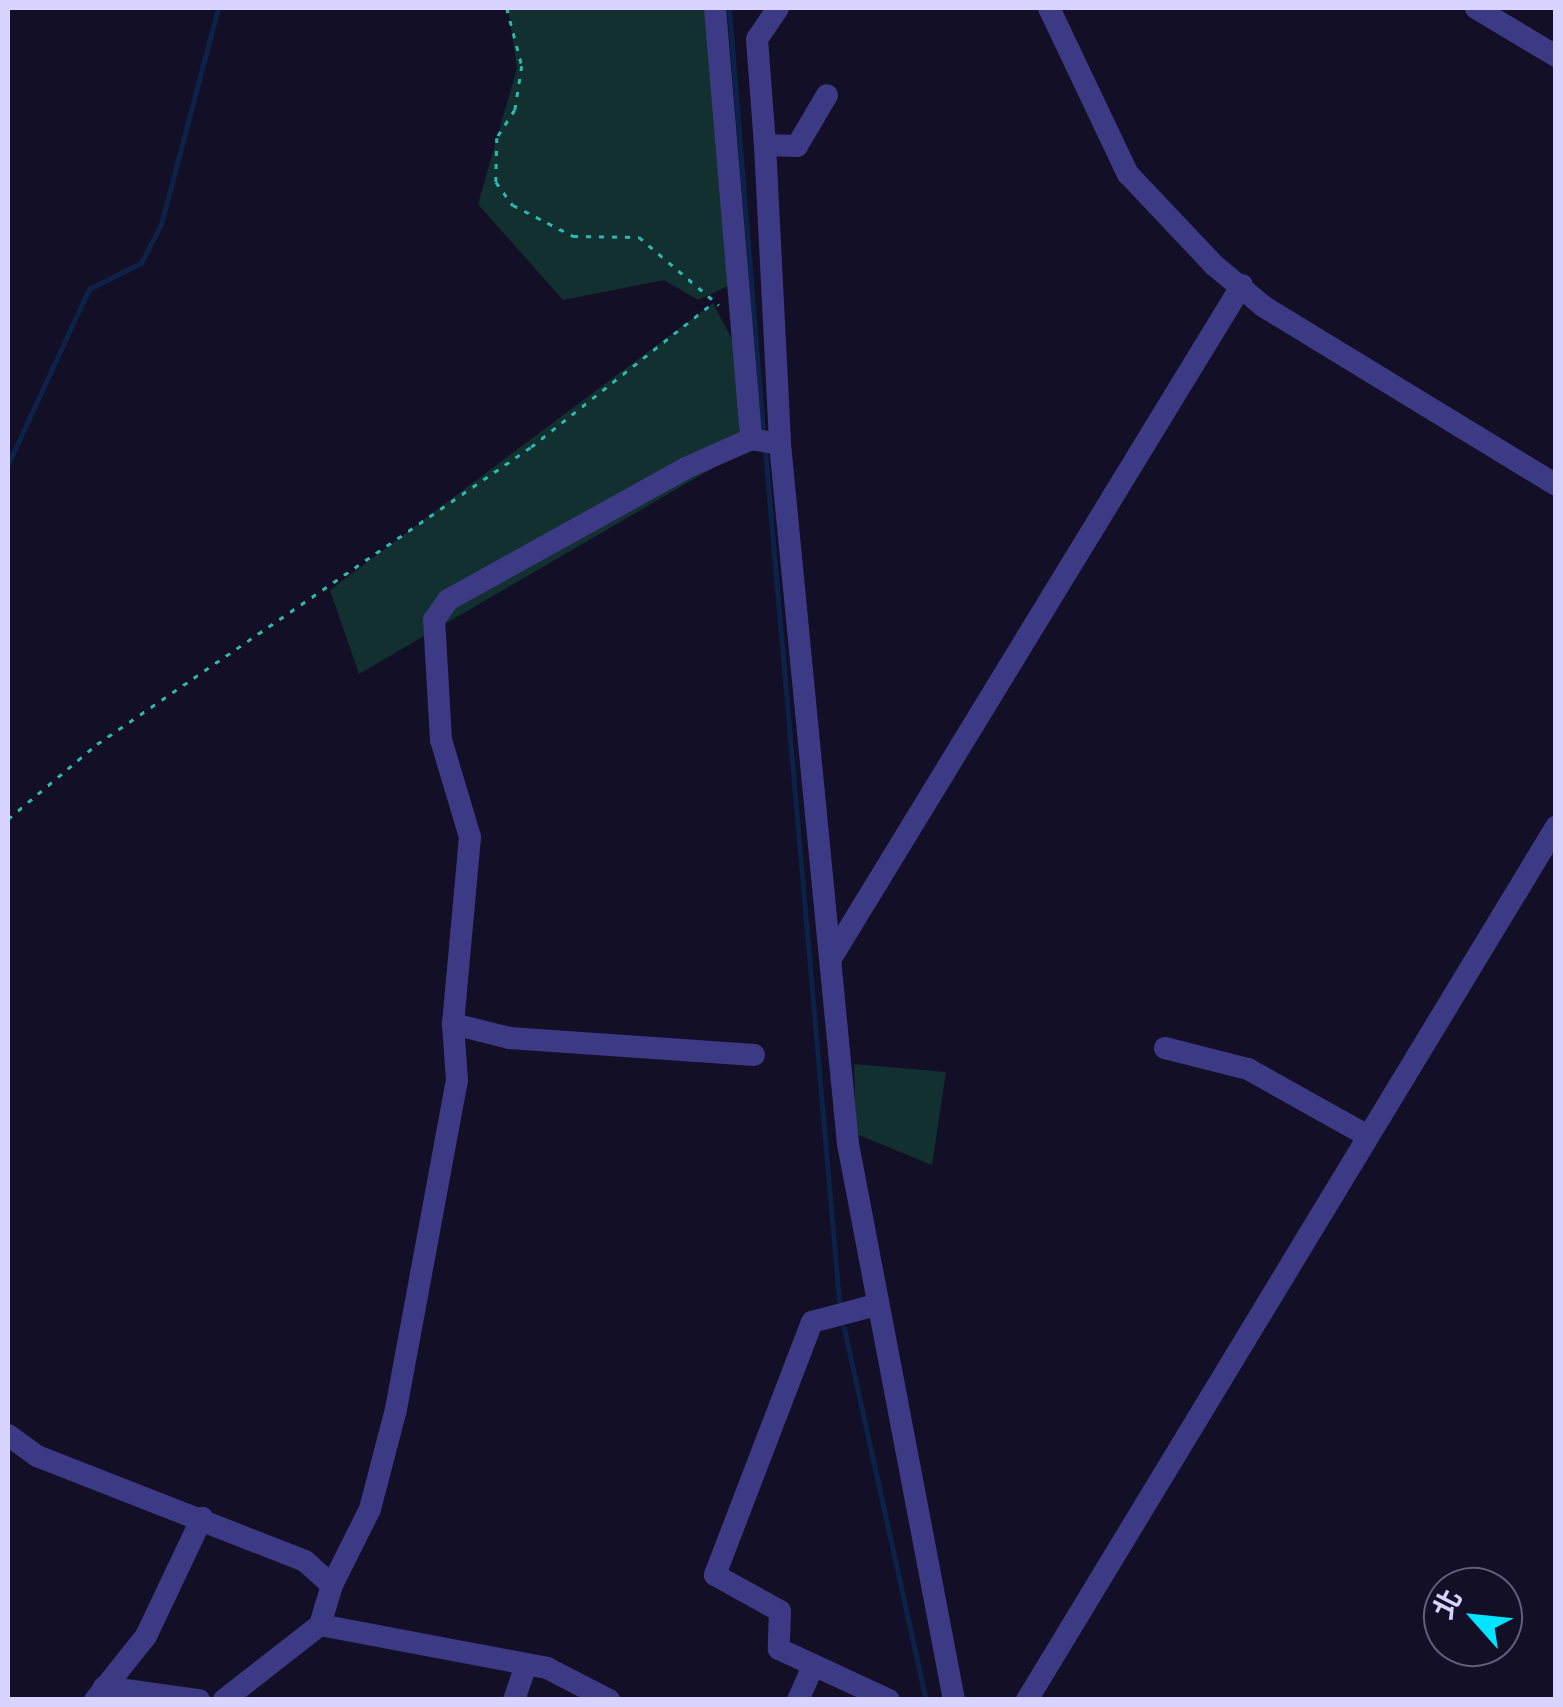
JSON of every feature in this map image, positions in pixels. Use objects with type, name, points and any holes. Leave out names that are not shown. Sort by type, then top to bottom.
[{"type":"street","points":[[715,8],[751,439]]},
{"type":"street","points":[[778,8],[758,40],[780,444],[833,955],[848,1144],[954,1700]]},
{"type":"street","points":[[1049,8],[1128,174],[1242,285],[1556,485]]},
{"type":"street","points":[[1476,8],[1556,56]]},
{"type":"street","points":[[764,145],[797,146],[827,95]]},
{"type":"street","points":[[833,955],[1242,285]]},
{"type":"street","points":[[224,1700],[320,1624],[332,1585],[370,1509],[396,1409],[457,1080],[453,1024],[470,836],[440,740],[438,612],[751,439],[780,444]]},
{"type":"street","points":[[1028,1700],[1556,827]]},
{"type":"street","points":[[453,1024],[510,1038],[754,1055]]},
{"type":"street","points":[[1165,1048],[1248,1070],[1368,1136]]},
{"type":"street","points":[[876,1305],[812,1322],[716,1575],[780,1611],[780,1649],[889,1700]]},
{"type":"street","points":[[8,1435],[37,1456],[305,1561],[332,1585]]},
{"type":"street","points":[[100,1693],[146,1636],[202,1518]]},
{"type":"street","points":[[320,1624],[525,1668],[547,1668],[609,1700]]},
{"type":"street","points":[[798,1700],[813,1666]]},
{"type":"street","points":[[514,1700],[525,1668]]},
{"type":"street","points":[[100,1693],[199,1700]]},
{"type":"path","points":[[507,8],[522,66],[515,110],[497,138],[496,182],[513,205],[573,236],[639,236],[713,303],[743,315]]},
{"type":"path","points":[[8,819],[97,744],[531,447],[713,303]]},
{"type":"green space","points":[[508,8],[705,8],[728,286],[698,300],[664,280],[563,300],[478,204],[517,68]]},
{"type":"green space","points":[[713,303],[745,364],[737,454],[359,674],[330,590]]},
{"type":"green space","points":[[854,1064],[946,1072],[932,1165],[856,1134]]},
{"type":"waterway","points":[[8,464],[89,289],[141,263],[161,224],[218,8]]},
{"type":"waterway","points":[[729,8],[763,427]]},
{"type":"waterway","points":[[765,451],[839,1300]]},
{"type":"waterway","points":[[844,1328],[926,1700]]}]
